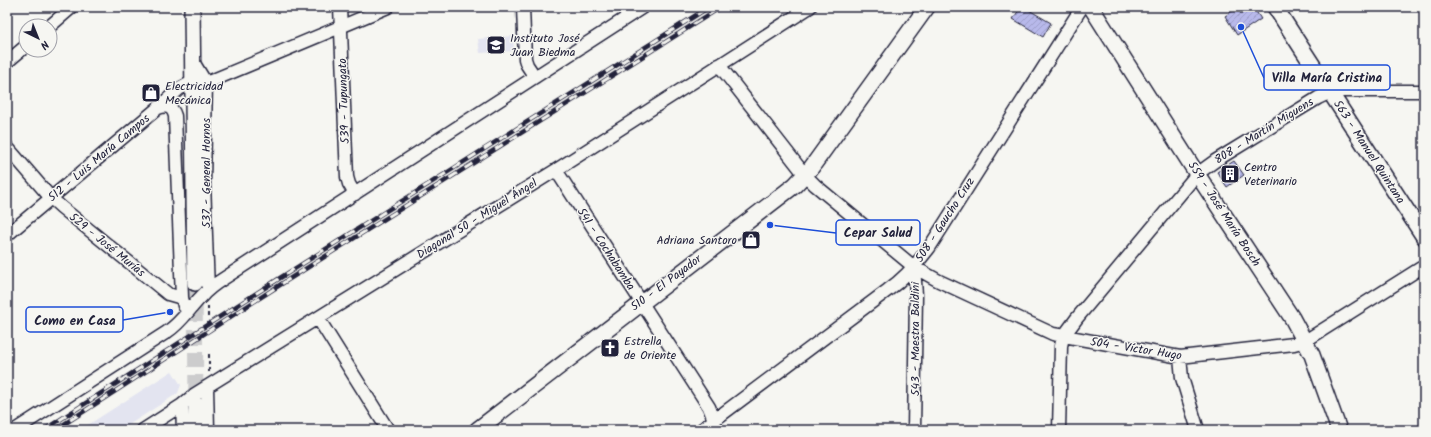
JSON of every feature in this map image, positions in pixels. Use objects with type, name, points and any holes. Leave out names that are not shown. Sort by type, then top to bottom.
[{"type":"street","points":[[58,19],[72,7]]},
{"type":"street","name":"537 - General Hornos","points":[[192,7],[192,60],[199,82],[204,182],[201,287]]},
{"type":"street","name":"539 - Tupungato","points":[[340,7],[347,177],[355,194]]},
{"type":"street","name":"512 - Luis María Campos","points":[[7,235],[168,98],[199,82],[388,7]]},
{"type":"street","points":[[523,7],[525,58],[527,65],[535,77]]},
{"type":"street","points":[[15,430],[175,326],[193,306],[201,287],[223,279],[643,7]]},
{"type":"street","name":"Diagonal 50 - Miguel Ángel","points":[[143,430],[189,404],[188,398],[556,170],[810,7]]},
{"type":"street","name":"510 - El Payador","points":[[477,430],[795,185],[805,175],[927,7]]},
{"type":"street","name":"508 - Gaucho Cruz","points":[[701,430],[715,425],[901,281],[914,267],[929,248],[1082,7]]},
{"type":"street","name":"559 - José María Bosch","points":[[1091,7],[1292,318],[1312,355],[1339,430]]},
{"type":"street","name":"563 - Manuel Quintana","points":[[1275,7],[1424,237]]},
{"type":"street","points":[[7,62],[18,53]]},
{"type":"street","name":"543 - Maestra Baldini","points":[[719,66],[805,175],[826,195],[914,267],[916,295],[914,430]]},
{"type":"street","name":"537 - General Hornos","points":[[199,82],[193,180],[201,287]]},
{"type":"street","name":"808 - Martín Miguens","points":[[1063,337],[1097,294],[1198,174],[1215,161],[1318,98],[1331,92],[1424,91]]},
{"type":"street","points":[[158,108],[165,106],[170,107],[176,116],[182,298],[186,315]]},
{"type":"street","name":"529 - José Murías","points":[[7,147],[51,198],[168,294],[182,298]]},
{"type":"street","name":"541 - Cochabamba","points":[[556,170],[709,407],[715,425]]},
{"type":"street","name":"504 - Víctor Hugo","points":[[914,267],[939,281],[1044,331],[1063,337],[1180,357],[1294,344],[1305,341],[1424,266]]},
{"type":"street","points":[[318,318],[388,430]]},
{"type":"street","points":[[1059,430],[1060,354],[1063,337]]},
{"type":"street","points":[[1180,357],[1182,378],[1198,430]]},
{"type":"street","points":[[207,387],[208,430]]},
{"type":"street","points":[[182,430],[189,404]]},
{"type":"street","points":[[189,404],[196,430]]},
{"type":"path","points":[[208,304],[208,317]]},
{"type":"path","points":[[209,353],[209,367]]},
{"type":"shaded area","name":"Instituto José Juan Biedma","points":[[513,36],[514,51],[480,53],[478,39]]},
{"type":"shaded area","points":[[172,371],[181,385],[178,393],[121,430],[80,430]]},
{"type":"building","points":[[1021,7],[1024,7],[1051,23],[1043,37],[1013,19]]},
{"type":"building","points":[[1252,7],[1261,19],[1237,35],[1225,16],[1237,8],[1241,14]]},
{"type":"building","name":"Centro Veterinario","points":[[1234,161],[1244,175],[1227,187],[1217,172]]},
{"type":"building","name":"Estrella de Oriente","points":[[610,339],[619,352],[611,357],[602,345]]},
{"type":"tunnel","points":[[195,283],[196,404]]},
{"type":"railway","points":[[44,430],[280,278],[709,7]]},
{"type":"railway","points":[[55,430],[283,283],[721,7]]},
{"type":"place","name":"Villa María Cristina","points":[[1241,27]]},
{"type":"place","name":"Instituto José Juan Biedma","points":[[496,45]]},
{"type":"place","name":"Electricidad Mecánica","points":[[151,93]]},
{"type":"place","name":"Centro Veterinario","points":[[1230,174]]},
{"type":"place","name":"Cepar Salud","points":[[770,225]]},
{"type":"place","name":"Adriana Santoro","points":[[751,240]]},
{"type":"place","name":"Como en Casa","points":[[170,312]]},
{"type":"place","name":"Estrella de Oriente","points":[[610,348]]}]
